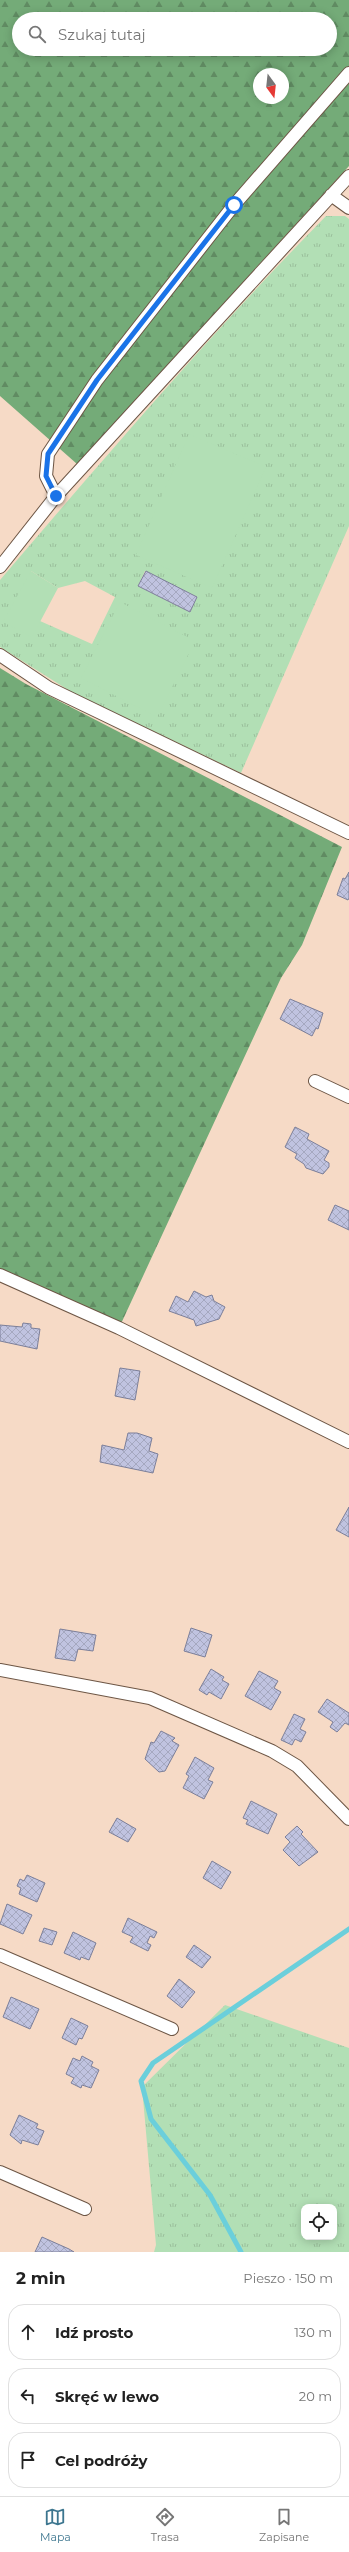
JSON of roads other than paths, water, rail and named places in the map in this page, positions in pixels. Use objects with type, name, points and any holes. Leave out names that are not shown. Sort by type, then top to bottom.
[{"type":"street","points":[[56,496],[46,476],[48,454],[97,380],[234,205],[349,73]]},
{"type":"street","points":[[0,567],[56,496],[349,176]]},
{"type":"street","points":[[331,196],[349,208]]},
{"type":"street","points":[[0,655],[49,688],[349,833]]},
{"type":"street","points":[[315,1081],[349,1097]]},
{"type":"street","points":[[0,1275],[119,1328],[349,1442]]},
{"type":"street","points":[[0,1670],[150,1698],[272,1751],[297,1766],[349,1819]]},
{"type":"street","points":[[0,1955],[172,2030]]},
{"type":"street","points":[[0,2172],[85,2209]]},
{"type":"waterway","points":[[241,2252],[210,2195],[151,2119],[141,2081],[153,2063],[349,1929]]}]
